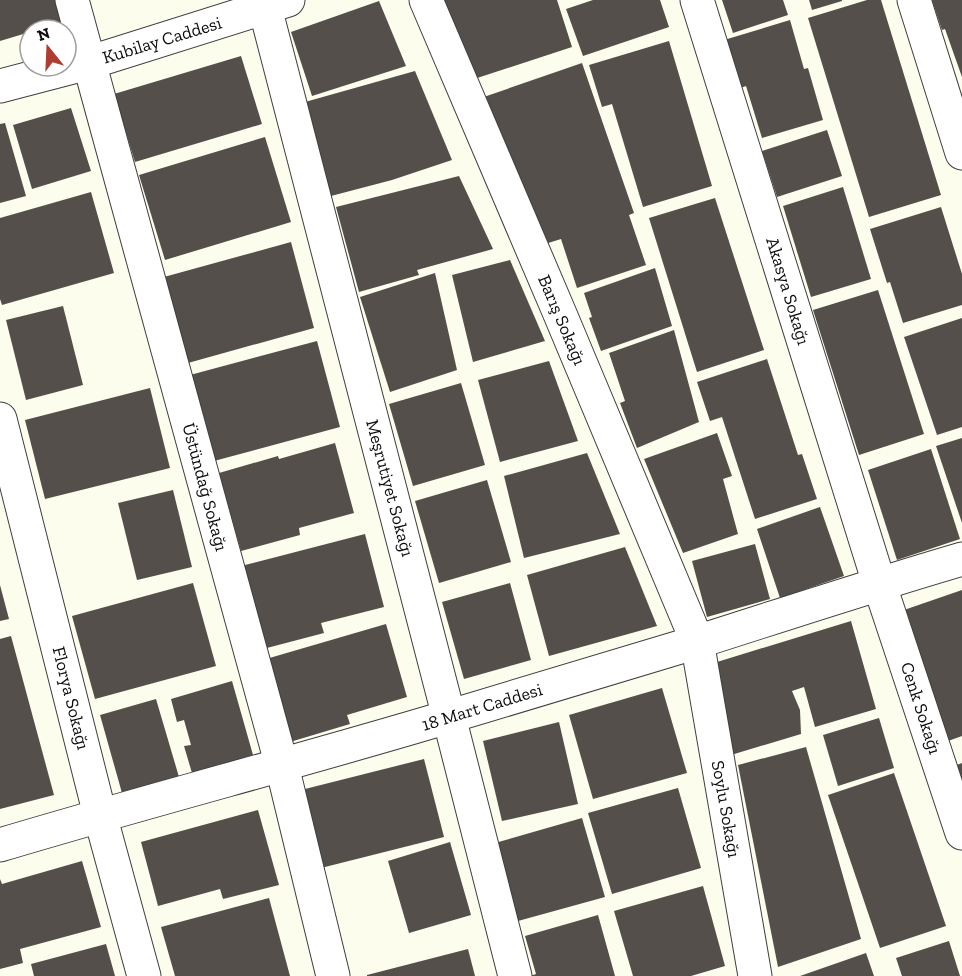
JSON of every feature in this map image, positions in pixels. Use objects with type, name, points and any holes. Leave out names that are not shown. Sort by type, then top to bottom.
[{"type":"street","name":"Üstündağ Sokağı","points":[[72,0],[282,766],[333,976]]},
{"type":"street","name":"Barış Sokağı","points":[[426,0],[697,641]]},
{"type":"street","name":"Akasya Sokağı","points":[[697,0],[879,583]]},
{"type":"street","points":[[914,0],[962,153]]},
{"type":"street","name":"Kubilay Caddesi","points":[[0,86],[88,63],[272,3]]},
{"type":"street","name":"Meşrutiyet Sokağı","points":[[272,3],[515,976]]},
{"type":"street","name":"Florya Sokağı","points":[[0,419],[100,815],[144,976]]},
{"type":"street","name":"18 Mart Caddesi","points":[[0,845],[449,717],[962,559]]},
{"type":"street","name":"Cenk Sokağı","points":[[879,583],[962,833]]},
{"type":"street","name":"Soylu Sokağı","points":[[697,641],[755,976]]},
{"type":"building","points":[[0,0],[58,0],[63,18],[18,18],[18,36],[0,41]]},
{"type":"building","points":[[439,0],[557,0],[572,47],[465,82]]},
{"type":"building","points":[[593,0],[660,0],[669,27],[583,56],[566,9]]},
{"type":"building","points":[[722,0],[783,0],[788,15],[733,33]]},
{"type":"building","points":[[809,0],[842,0],[842,1],[812,10]]},
{"type":"building","points":[[867,0],[881,0],[941,195],[869,217],[808,18]]},
{"type":"building","points":[[932,0],[962,0],[962,77],[945,29],[942,30]]},
{"type":"building","points":[[379,1],[406,66],[312,96],[291,32]]},
{"type":"building","points":[[790,20],[804,69],[808,68],[823,120],[762,138],[746,86],[738,89],[724,40]]},
{"type":"building","points":[[669,41],[712,186],[643,207],[612,104],[602,107],[589,65]]},
{"type":"building","points":[[241,56],[262,124],[135,162],[114,94]]},
{"type":"building","points":[[582,63],[634,213],[629,215],[646,265],[577,288],[561,239],[545,244],[478,99]]},
{"type":"building","points":[[415,71],[452,160],[392,180],[331,196],[305,102]]},
{"type":"building","points":[[71,108],[91,171],[32,189],[13,125]]},
{"type":"building","points":[[5,123],[26,196],[0,203],[0,124]]},
{"type":"building","points":[[827,130],[842,176],[777,197],[762,151]]},
{"type":"building","points":[[265,137],[291,222],[165,260],[139,175]]},
{"type":"building","points":[[459,176],[493,249],[417,270],[419,275],[359,292],[336,207]]},
{"type":"building","points":[[843,187],[871,279],[811,297],[783,206]]},
{"type":"building","points":[[91,192],[114,273],[2,305],[0,299],[0,218]]},
{"type":"building","points":[[715,198],[764,350],[697,372],[649,218]]},
{"type":"building","points":[[941,207],[962,274],[962,305],[903,323],[890,282],[887,283],[870,229]]},
{"type":"building","points":[[291,242],[314,328],[188,363],[164,277]]},
{"type":"building","points":[[510,260],[545,341],[473,362],[452,275]]},
{"type":"building","points":[[655,268],[672,326],[601,351],[589,318],[592,317],[584,293]]},
{"type":"building","points":[[435,273],[457,370],[390,392],[360,297]]},
{"type":"building","points":[[878,290],[924,434],[859,455],[813,310]]},
{"type":"building","points":[[63,306],[83,385],[26,400],[6,320]]},
{"type":"building","points":[[962,318],[962,427],[937,435],[904,337]]},
{"type":"building","points":[[674,330],[699,422],[637,448],[620,403],[625,401],[609,353]]},
{"type":"building","points":[[317,341],[340,427],[214,461],[190,375]]},
{"type":"building","points":[[767,359],[798,455],[802,454],[817,499],[755,519],[722,417],[710,421],[697,382]]},
{"type":"building","points":[[549,361],[578,441],[500,462],[478,380]]},
{"type":"building","points":[[461,383],[485,465],[413,486],[389,404]]},
{"type":"building","points":[[150,388],[170,468],[45,499],[25,420]]},
{"type":"building","points":[[717,433],[732,476],[723,479],[738,534],[683,553],[644,459]]},
{"type":"building","points":[[962,438],[962,523],[936,446]]},
{"type":"building","points":[[335,443],[354,513],[299,528],[300,535],[241,551],[219,473]]},
{"type":"building","points":[[931,449],[960,539],[897,560],[868,470]]},
{"type":"building","points":[[587,453],[620,534],[524,558],[504,476]]},
{"type":"building","points":[[487,480],[511,562],[439,583],[415,501]]},
{"type":"building","points":[[173,490],[192,567],[137,580],[118,503]]},
{"type":"building","points":[[820,507],[844,576],[780,598],[757,529]]},
{"type":"building","points":[[365,534],[384,607],[321,623],[324,633],[263,649],[241,566]]},
{"type":"building","points":[[755,544],[770,599],[707,617],[692,561]]},
{"type":"building","points":[[625,547],[657,626],[549,656],[527,575]]},
{"type":"building","points":[[193,583],[216,666],[95,699],[72,616]]},
{"type":"building","points":[[510,583],[531,660],[464,679],[442,602]]},
{"type":"building","points":[[0,585],[9,619],[0,621]]},
{"type":"building","points":[[962,590],[962,736],[948,741],[904,610]]},
{"type":"building","points":[[851,621],[876,709],[815,727],[804,687],[792,691],[800,710],[801,734],[731,755],[717,662]]},
{"type":"building","points":[[386,624],[407,697],[347,715],[350,724],[290,742],[266,659]]},
{"type":"building","points":[[11,636],[54,795],[0,809],[0,639]]},
{"type":"building","points":[[232,681],[253,755],[192,773],[184,746],[191,745],[184,720],[177,722],[171,699]]},
{"type":"building","points":[[662,688],[687,773],[593,799],[569,715]]},
{"type":"building","points":[[156,699],[179,777],[122,793],[100,715]]},
{"type":"building","points":[[879,718],[894,768],[838,786],[823,735]]},
{"type":"building","points":[[559,722],[578,804],[502,821],[483,741]]},
{"type":"building","points":[[806,747],[861,939],[778,967],[738,765]]},
{"type":"building","points":[[424,759],[444,837],[317,869],[297,791]]},
{"type":"building","points":[[962,763],[962,788],[954,766]]},
{"type":"building","points":[[894,773],[946,926],[880,948],[828,795]]},
{"type":"building","points":[[678,788],[701,868],[612,894],[588,813]]},
{"type":"building","points":[[258,810],[279,885],[223,899],[220,889],[158,906],[141,842]]},
{"type":"building","points":[[582,818],[605,897],[518,921],[495,843]]},
{"type":"building","points":[[450,842],[471,915],[409,933],[388,861]]},
{"type":"building","points":[[82,861],[101,927],[20,949],[23,963],[0,969],[0,879],[2,884]]},
{"type":"building","points":[[703,886],[725,966],[691,976],[633,976],[614,911]]},
{"type":"building","points":[[269,898],[290,976],[175,976],[161,927]]},
{"type":"building","points":[[598,915],[615,976],[530,976],[536,974],[525,936]]},
{"type":"building","points":[[949,941],[960,976],[902,976],[896,958]]},
{"type":"building","points":[[106,944],[115,976],[34,976],[31,964]]},
{"type":"building","points":[[468,949],[475,976],[367,976],[367,975]]},
{"type":"building","points":[[866,953],[874,976],[800,976]]}]
